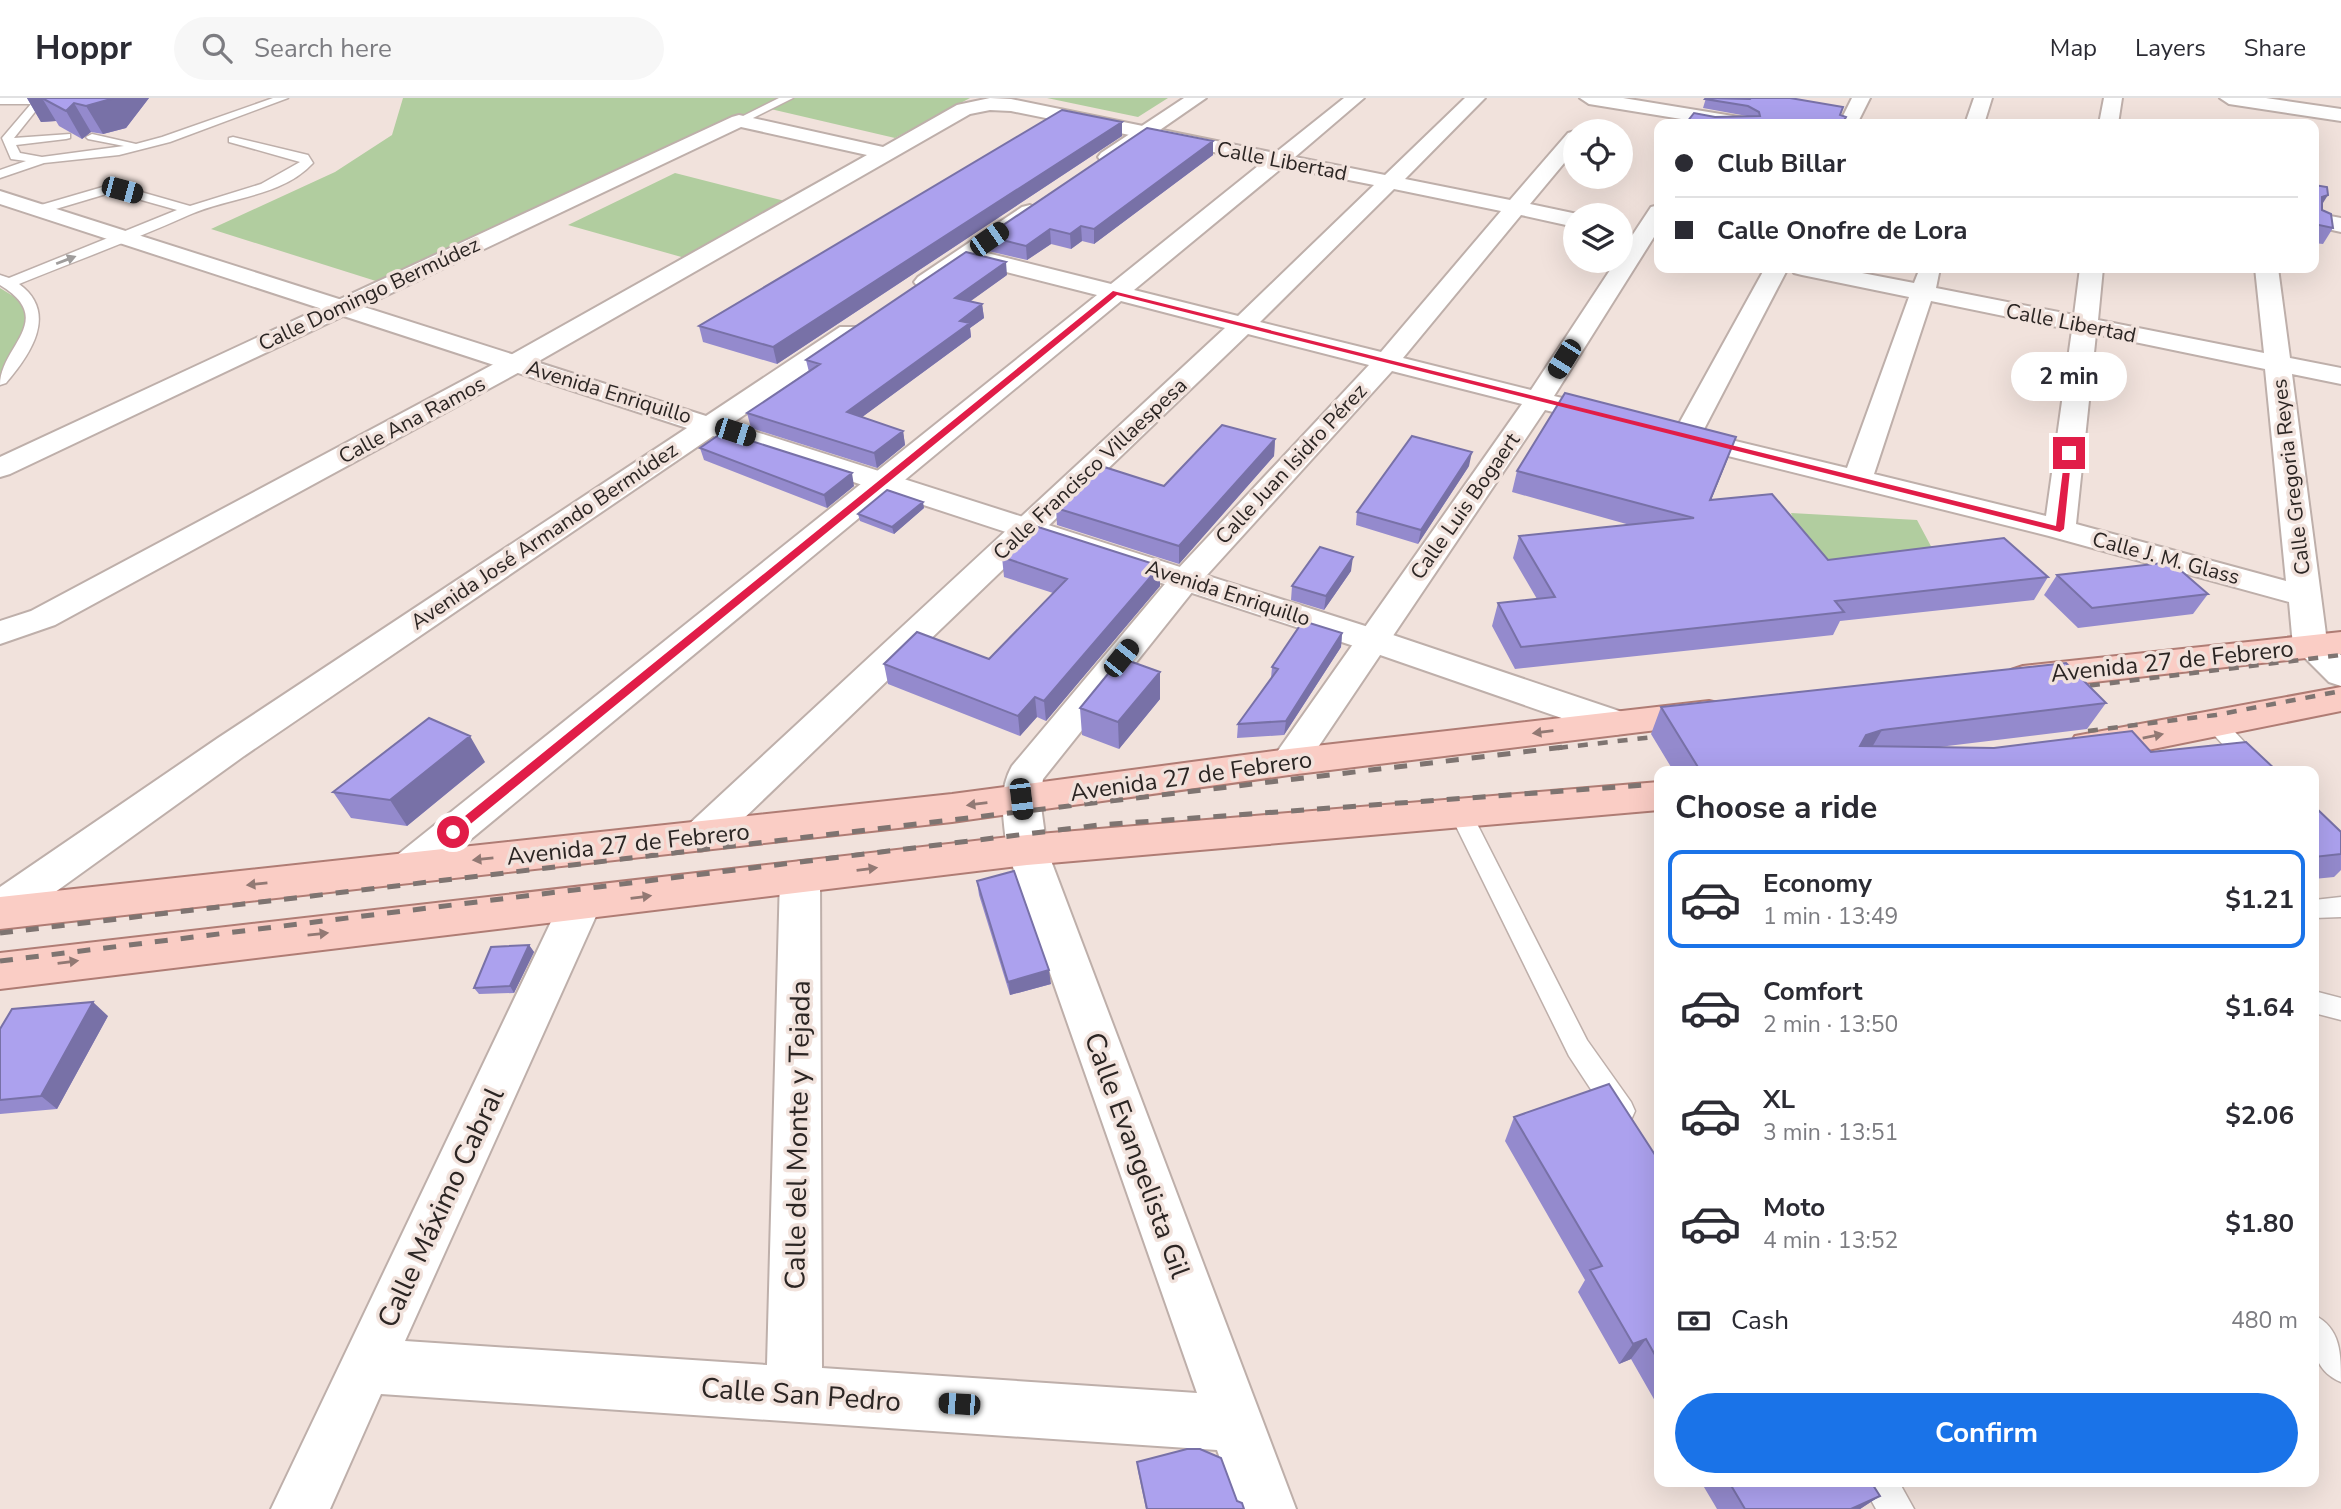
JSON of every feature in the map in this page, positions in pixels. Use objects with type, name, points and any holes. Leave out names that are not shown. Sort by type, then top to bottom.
[{"type":"main road","name":"Avenida 27 de Febrero","points":[[1985,682],[2326,645]]},
{"type":"main road","points":[[2060,748],[2143,738],[2341,699]]},
{"type":"main road","name":"Avenida 27 de Febrero","points":[[0,911],[1021,799],[1289,762],[1738,709]]},
{"type":"main road","points":[[0,971],[580,905],[1027,849],[1654,796]]},
{"type":"street","points":[[1089,171],[1197,98]]},
{"type":"street","points":[[410,867],[1355,98]]},
{"type":"street","name":"Calle Francisco Villaespesa","points":[[701,836],[1242,326],[1476,98]]},
{"type":"street","points":[[1723,119],[1737,98]]},
{"type":"street","points":[[1850,119],[1861,98]]},
{"type":"street","points":[[1977,119],[1983,98]]},
{"type":"street","points":[[2110,119],[2112,98]]},
{"type":"street","points":[[1588,119],[1600,99],[1705,119]]},
{"type":"street","points":[[2248,119],[2241,99],[2341,115]]},
{"type":"street","name":"Calle Libertad","points":[[990,104],[1011,105],[1563,218]]},
{"type":"street","name":"Calle Ana Ramos","points":[[7,631],[43,618],[516,363],[964,109],[990,104]]},
{"type":"street","points":[[739,121],[883,153]]},
{"type":"street","name":"Calle Domingo Bermúdez","points":[[0,468],[739,121]]},
{"type":"street","name":"Calle Juan Isidro Pérez","points":[[1021,799],[1025,776],[1186,579],[1385,362],[1563,152]]},
{"type":"street","name":"Avenida José Armando Bermúdez","points":[[0,911],[231,747],[1056,194]]},
{"type":"street","name":"Avenida Enriquillo","points":[[0,197],[1186,579],[1615,723]]},
{"type":"street","points":[[2319,221],[2341,225]]},
{"type":"street","name":"Calle Luis Bogaert","points":[[1289,762],[1538,400],[1646,228]]},
{"type":"street","points":[[967,254],[1632,424]]},
{"type":"street","points":[[1686,437],[1773,273]]},
{"type":"street","name":"Calle Libertad","points":[[1854,273],[1927,280],[2085,326],[2341,376]]},
{"type":"street","points":[[2060,529],[2091,273]]},
{"type":"street","name":"Calle Gregoria Reyes","points":[[2268,273],[2305,596],[2326,645]]},
{"type":"street","points":[[1857,480],[1927,280]]},
{"type":"street","name":"Calle J. M. Glass","points":[[1659,430],[2060,529],[2305,596]]},
{"type":"street","points":[[2326,645],[2341,674]]},
{"type":"street","name":"Calle Evangelista Gil","points":[[1021,799],[1027,849],[1266,1509]]},
{"type":"street","name":"Calle del Monte y Tejada","points":[[794,1393],[800,877]]},
{"type":"street","name":"Calle Máximo Cabral","points":[[300,1509],[580,905]]},
{"type":"street","name":"Calle San Pedro","points":[[366,1366],[1234,1423]]},
{"type":"lane","points":[[246,113],[266,98]]},
{"type":"lane","points":[[0,174],[42,160],[139,146],[246,113],[283,98]]},
{"type":"lane","points":[[739,121],[787,98]]},
{"type":"lane","points":[[0,101],[41,99]]},
{"type":"lane","points":[[5,139],[41,99]]},
{"type":"lane","points":[[5,139],[66,136]]},
{"type":"lane","points":[[92,137],[139,146]]},
{"type":"lane","points":[[5,139],[15,156]]},
{"type":"lane","points":[[0,380],[22,354],[33,332],[34,313],[25,296],[3,278],[115,235],[275,181],[296,173],[307,163],[304,158],[233,140]]},
{"type":"lane","points":[[0,160],[15,156],[42,160]]},
{"type":"lane","points":[[39,210],[113,188],[180,205],[186,209],[185,212]]},
{"type":"lane","points":[[2215,724],[2255,766]]},
{"type":"lane","points":[[1460,812],[1578,1048],[1637,1133]]},
{"type":"lane","points":[[2319,909],[2341,908]]},
{"type":"lane","points":[[2319,1003],[2341,1009]]},
{"type":"lane","points":[[2319,1338],[2341,1367]]},
{"type":"lane","points":[[1882,1487],[1897,1509]]},
{"type":"green space","points":[[403,98],[970,98],[895,138],[762,107],[379,282],[211,229],[335,172],[392,135]]},
{"type":"green space","points":[[1047,98],[1168,98],[1138,117]]},
{"type":"green space","points":[[675,173],[789,202],[685,258],[568,225]]},
{"type":"green space","points":[[0,288],[26,304],[30,341],[0,381]]},
{"type":"green space","points":[[1791,513],[1917,520],[1941,565],[1809,558]]},
{"type":"building","points":[[42,98],[112,98],[86,106],[74,103],[66,111]]},
{"type":"building","points":[[1790,98],[1843,107],[1840,115],[1846,117],[1689,119],[1694,113],[1715,117],[1760,116],[1759,112],[1748,106],[1705,99]]},
{"type":"building","points":[[1062,110],[1122,122],[773,347],[699,326]]},
{"type":"building","points":[[1147,128],[1213,141],[1094,229],[1081,226],[1070,234],[1050,229],[1026,246],[987,236]]},
{"type":"building","points":[[2319,186],[2327,187],[2328,195],[2322,197],[2322,210],[2331,214],[2333,228],[2319,225]]},
{"type":"building","points":[[966,252],[1006,262],[955,298],[982,304],[960,321],[970,323],[847,412],[903,431],[874,453],[747,413],[820,364],[806,360]]},
{"type":"building","points":[[1565,393],[1736,437],[1710,500],[1772,494],[1828,560],[2004,538],[2048,577],[1835,601],[1844,612],[1521,647],[1498,603],[1555,597],[1519,536],[1694,518],[1517,471]]},
{"type":"building","points":[[1222,425],[1275,439],[1179,546],[1056,508],[1101,466],[1164,486]]},
{"type":"building","points":[[723,432],[852,473],[824,495],[700,448]]},
{"type":"building","points":[[1412,436],[1472,452],[1421,530],[1357,512]]},
{"type":"building","points":[[887,490],[923,502],[892,527],[858,514]]},
{"type":"building","points":[[1035,526],[1160,566],[1044,701],[1035,697],[1018,716],[884,664],[917,632],[989,659],[1067,579],[1002,557]]},
{"type":"building","points":[[1320,547],[1353,557],[1326,596],[1292,586]]},
{"type":"building","points":[[2171,562],[2208,594],[2092,608],[2057,575]]},
{"type":"building","points":[[1303,621],[1342,633],[1286,721],[1238,724],[1278,669],[1272,667]]},
{"type":"building","points":[[1121,658],[1160,672],[1118,722],[1080,708]]},
{"type":"building","points":[[2066,663],[2106,703],[1882,730],[1866,735],[1860,746],[1994,748],[2132,731],[2151,752],[2246,742],[2272,766],[1697,766],[1661,707]]},
{"type":"building","points":[[429,718],[470,736],[390,800],[333,792]]},
{"type":"building","points":[[2319,811],[2341,832],[2341,854],[2319,856]]},
{"type":"building","points":[[1014,871],[1049,970],[1008,982],[977,881]]},
{"type":"building","points":[[529,945],[510,986],[474,988],[491,947]]},
{"type":"building","points":[[93,1002],[41,1096],[0,1100],[0,1029],[12,1009]]},
{"type":"building","points":[[1609,1084],[1654,1153],[1654,1353],[1646,1339],[1633,1344],[1590,1270],[1602,1266],[1514,1117]]},
{"type":"building","points":[[1187,1449],[1200,1449],[1221,1458],[1237,1501],[1242,1503],[1244,1509],[1147,1509],[1137,1462]]},
{"type":"building","points":[[1732,1487],[1874,1487],[1880,1496],[1851,1509],[1745,1509]]},
{"type":"railway","points":[[2070,688],[2341,655]]},
{"type":"railway","points":[[2088,731],[2216,715],[2341,691]]},
{"type":"railway","points":[[1558,748],[1653,737]]},
{"type":"railway","points":[[0,933],[1573,746]]},
{"type":"railway","points":[[0,961],[1099,825],[1654,784]]},
{"type":"route","points":[[453,832],[1116,293],[2060,529],[2069,453]]}]
